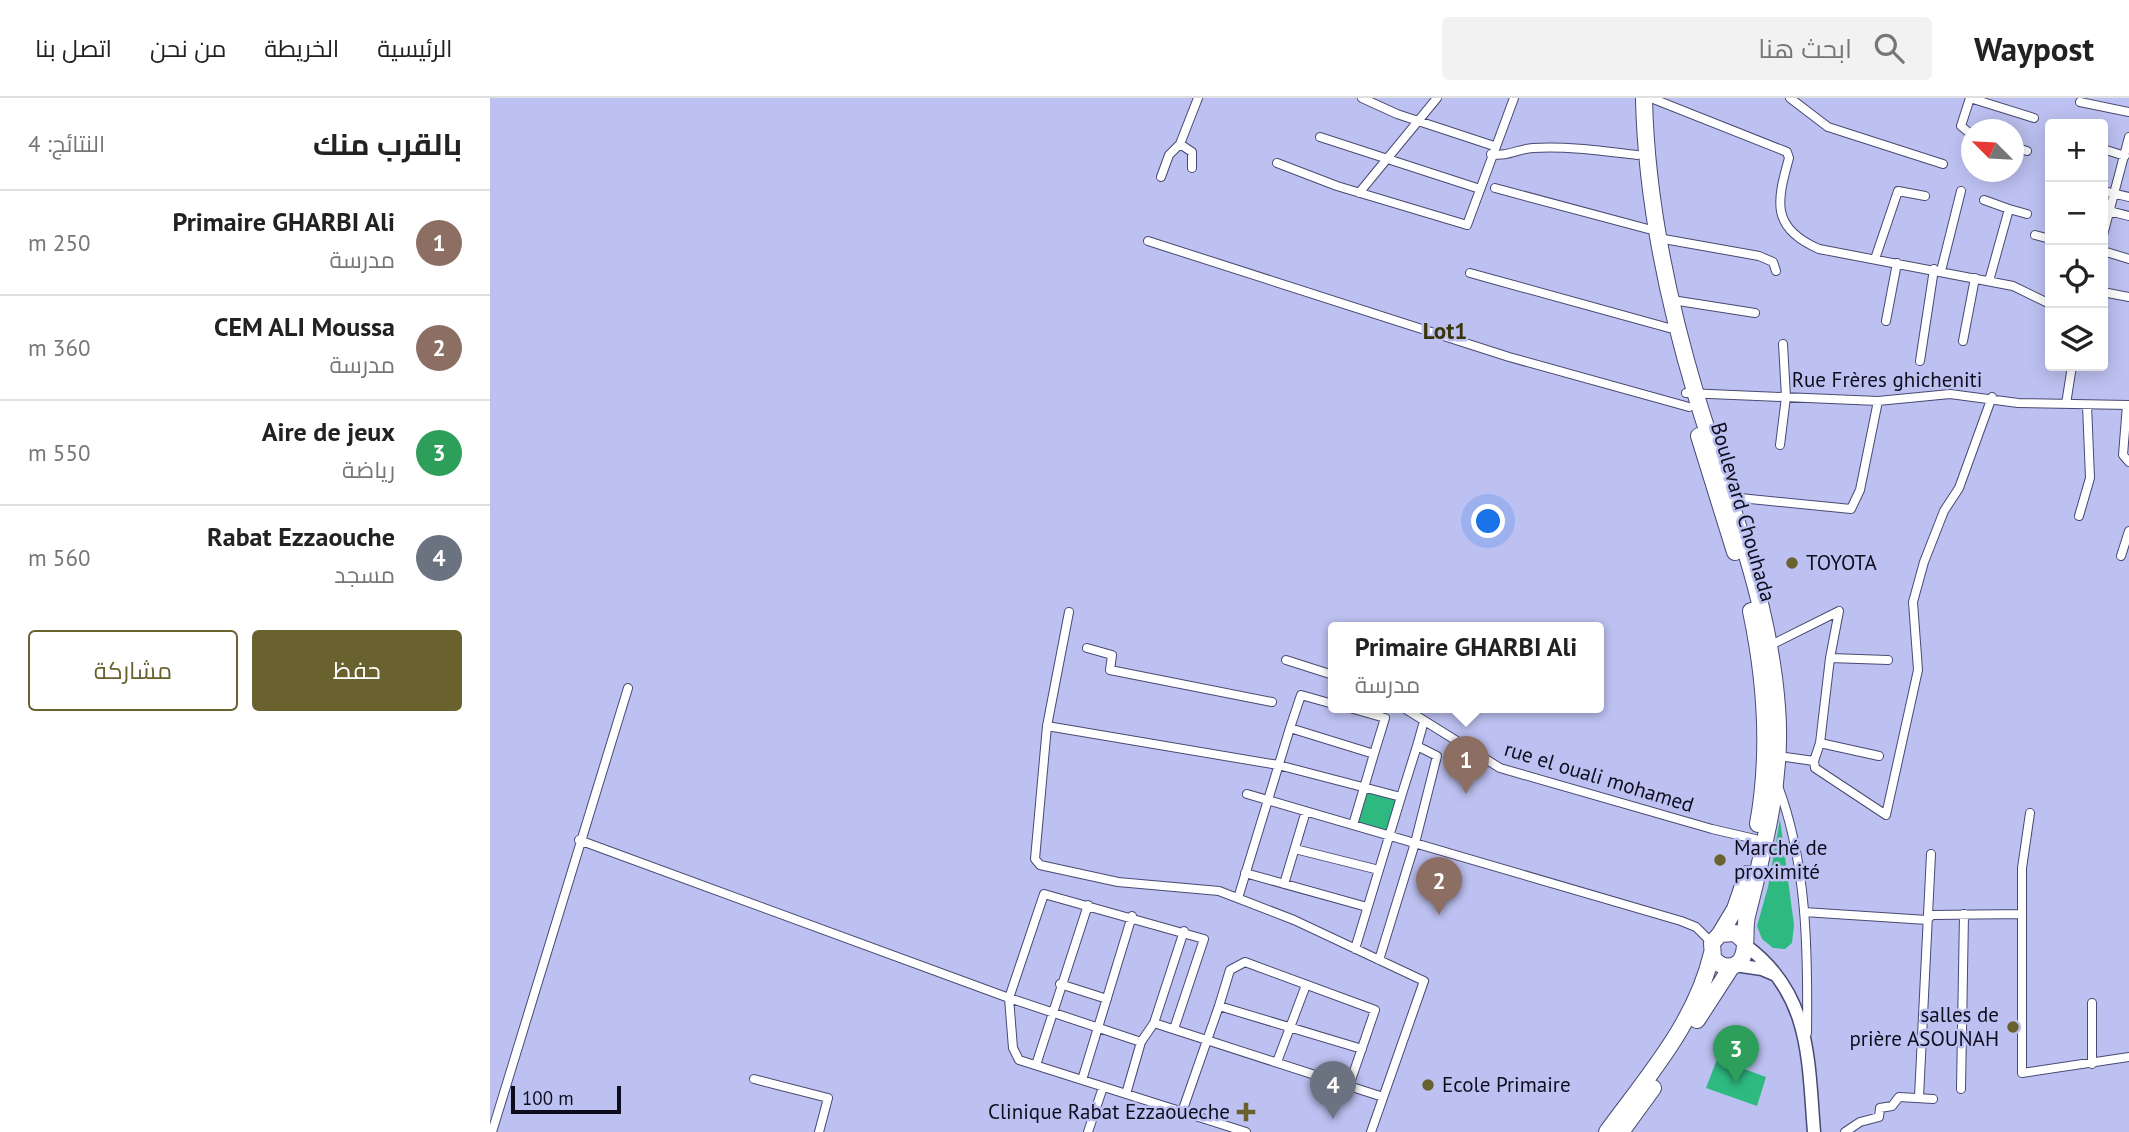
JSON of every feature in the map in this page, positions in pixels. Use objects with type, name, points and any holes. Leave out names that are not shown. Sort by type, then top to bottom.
[{"type":"highway","name":"Boulevard Chouhada","points":[[1608,1132],[1686,1022],[1707,975],[1714,943],[1743,890],[1755,839],[1767,754],[1759,649],[1731,538],[1669,328],[1637,155],[1634,98]]},
{"type":"highway","points":[[1621,1132],[1734,966],[1744,956],[1744,943],[1772,807],[1778,756],[1777,709],[1769,646],[1730,498],[1690,398],[1672,300],[1653,234],[1644,98]]},
{"type":"highway","points":[[1734,966],[1722,965],[1714,943],[1735,933],[1744,943]]},
{"type":"main road","points":[[1744,943],[1763,958],[1779,977],[1799,1014],[1807,1042],[1814,1132]]},
{"type":"main road","points":[[1734,966],[1762,969],[1779,977]]},
{"type":"street","points":[[1161,177],[1170,155],[1180,144],[1198,98]]},
{"type":"street","points":[[1362,98],[1503,156],[1530,148],[1637,155]]},
{"type":"street","points":[[1359,193],[1437,98]]},
{"type":"street","points":[[1277,163],[1359,193],[1467,225],[1492,150],[1514,98]]},
{"type":"street","points":[[1651,98],[1787,152],[1789,158],[1778,202],[1785,221],[1797,236],[1819,249],[1938,270],[2024,289],[2045,301]]},
{"type":"street","points":[[1790,98],[1828,127],[1942,164]]},
{"type":"street","points":[[1963,119],[1970,98],[2034,118]]},
{"type":"street","points":[[2080,102],[2129,112]]},
{"type":"street","points":[[1320,137],[1480,189]]},
{"type":"street","points":[[2108,215],[2129,141]]},
{"type":"street","points":[[1180,144],[1192,152],[1192,168]]},
{"type":"street","points":[[2108,151],[2125,156]]},
{"type":"street","points":[[1495,188],[1653,234],[1759,256],[1773,262],[1776,271]]},
{"type":"street","points":[[1875,259],[1898,191],[1925,196]]},
{"type":"street","points":[[1920,361],[1938,270],[1961,191]]},
{"type":"street","points":[[2108,192],[2129,197]]},
{"type":"street","points":[[1984,200],[2027,214]]},
{"type":"street","points":[[1989,281],[2009,209]]},
{"type":"street","points":[[2109,211],[2129,216]]},
{"type":"street","points":[[2035,235],[2045,238]]},
{"type":"street","name":"Rue Frères ghicheniti","points":[[1149,240],[1509,356],[1690,398],[1786,397],[1878,401],[1950,394],[2018,402],[2128,405]]},
{"type":"street","points":[[2108,253],[2129,259]]},
{"type":"street","points":[[1886,321],[1897,263]]},
{"type":"street","points":[[1470,272],[1669,328]]},
{"type":"street","points":[[1964,341],[1975,278]]},
{"type":"street","points":[[2108,293],[2129,297]]},
{"type":"street","points":[[1672,300],[1755,313]]},
{"type":"street","points":[[1780,445],[1786,397],[1783,344]]},
{"type":"street","points":[[2066,404],[2071,371]]},
{"type":"street","points":[[1769,646],[1839,611],[1815,768],[1886,815],[1918,670],[1913,601],[1944,510],[1959,488],[1992,397]]},
{"type":"street","points":[[1730,498],[1851,509],[1860,489],[1878,401]]},
{"type":"street","points":[[2079,516],[2090,478],[2087,405]]},
{"type":"street","points":[[2128,405],[2123,454],[2129,462]]},
{"type":"street","points":[[2121,556],[2129,531]]},
{"type":"street","points":[[1069,612],[1047,726],[1035,859],[1040,865],[1118,882],[1219,891],[1355,948],[1424,981],[1371,1132]]},
{"type":"street","points":[[1087,648],[1112,655],[1110,670],[1272,702]]},
{"type":"street","points":[[1830,658],[1888,660]]},
{"type":"street","points":[[1286,660],[1328,673]]},
{"type":"street","points":[[492,1132],[579,840],[628,688]]},
{"type":"street","points":[[1238,898],[1266,800],[1301,695],[1328,703]]},
{"type":"street","points":[[1353,825],[1386,713]]},
{"type":"street","name":"rue el ouali mohamed","points":[[1412,713],[1500,768],[1712,830],[1755,839]]},
{"type":"street","points":[[1355,948],[1424,722]]},
{"type":"street","points":[[1047,726],[1278,765],[1401,797]]},
{"type":"street","points":[[1290,728],[1374,754]]},
{"type":"street","points":[[1820,743],[1879,756]]},
{"type":"street","points":[[1379,960],[1415,843],[1437,756],[1417,746]]},
{"type":"street","points":[[1778,756],[1814,761]]},
{"type":"street","points":[[1775,778],[1792,822],[1804,912],[1807,1042]]},
{"type":"street","points":[[1247,794],[1681,921],[1696,927],[1714,943]]},
{"type":"street","points":[[1284,884],[1306,811]]},
{"type":"street","points":[[2030,813],[2022,868],[2022,1073],[2129,1057]]},
{"type":"street","points":[[579,840],[1009,998],[1141,1042]]},
{"type":"street","points":[[1295,849],[1378,870]]},
{"type":"street","points":[[1919,1097],[1931,854]]},
{"type":"street","points":[[1245,873],[1367,907]]},
{"type":"street","points":[[1174,1029],[1204,939],[1132,916],[1044,894],[1009,998],[1013,1048],[1019,1060],[1246,1132]]},
{"type":"street","points":[[1036,1065],[1054,1012],[1060,984],[1088,905]]},
{"type":"street","points":[[1804,912],[1927,920],[1932,915],[2022,914]]},
{"type":"street","points":[[1961,1089],[1964,914]]},
{"type":"street","points":[[1082,1080],[1132,916]]},
{"type":"street","points":[[1126,1094],[1141,1042],[1154,1023],[1184,931]]},
{"type":"street","points":[[1182,1112],[1230,970],[1236,964],[1245,962],[1375,1010],[1349,1086]]},
{"type":"street","points":[[1060,984],[1107,999]]},
{"type":"street","points":[[1277,1062],[1306,985]]},
{"type":"street","points":[[2092,1003],[2092,1064]]},
{"type":"street","points":[[1219,1006],[1362,1049]]},
{"type":"street","points":[[1154,1023],[1383,1097]]},
{"type":"street","points":[[754,1079],[828,1097],[819,1132]]},
{"type":"street","points":[[1088,1132],[1104,1087]]},
{"type":"street","points":[[1845,1132],[1860,1122],[1879,1117],[1880,1108],[1892,1106],[1899,1097],[1933,1098]]},
{"type":"green space","points":[[1365,791],[1398,798],[1387,832],[1355,823]]},
{"type":"green space","points":[[1780,819],[1794,925],[1792,943],[1785,949],[1773,948],[1762,939],[1757,926],[1768,887]]},
{"type":"green space","points":[[1717,1059],[1766,1077],[1757,1106],[1706,1088]]},
{"type":"place","name":"TOYOTA","points":[[1792,563]]},
{"type":"place","name":"Primaire GHARBI Ali","points":[[1466,794]]},
{"type":"place","name":"Marché de proximité","points":[[1720,860]]},
{"type":"place","name":"CEM ALI Moussa","points":[[1439,915]]},
{"type":"place","name":"salles de prière ASOUNAH","points":[[2013,1027]]},
{"type":"place","name":"Aire de jeux","points":[[1736,1083]]},
{"type":"place","name":"Ecole Primaire","points":[[1428,1085]]},
{"type":"place","name":"Clinique Rabat Ezzaoueche","points":[[1246,1112]]},
{"type":"place","name":"Rabat Ezzaouche","points":[[1333,1119]]},
{"type":"district","name":"Lot1","points":[[1445,331]]}]
